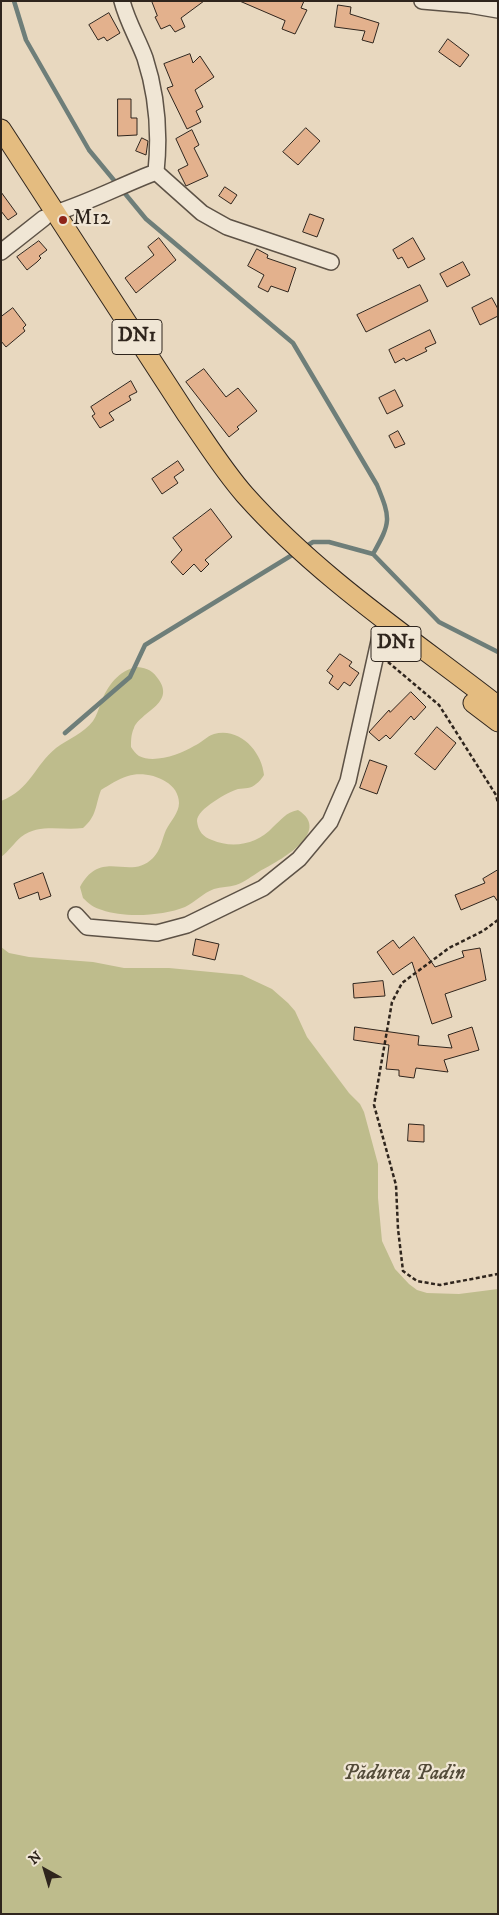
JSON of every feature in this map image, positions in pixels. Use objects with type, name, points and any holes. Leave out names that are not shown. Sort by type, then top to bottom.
[{"type":"main road","name":"DN1","points":[[1,129],[50,215],[207,466],[236,503],[280,539],[381,632],[498,722]]},
{"type":"main road","name":"DN1","points":[[1,151],[50,215]]},
{"type":"main road","name":"DN1","points":[[300,558],[347,590],[498,706]]},
{"type":"street","points":[[122,1],[124,11],[145,58],[156,109],[158,146],[156,172]]},
{"type":"street","points":[[422,1],[498,10]]},
{"type":"street","points":[[1,252],[50,215],[82,205],[156,172]]},
{"type":"street","points":[[156,172],[202,213],[227,227],[331,262]]},
{"type":"street","points":[[76,915],[86,927],[157,933],[187,925],[263,888],[299,859],[330,822],[348,781],[375,652],[381,632]]},
{"type":"path","points":[[375,652],[439,705],[496,795],[498,803]]},
{"type":"path","points":[[498,920],[483,931],[449,948],[402,983],[392,1002],[374,1105],[396,1185],[398,1229],[403,1271],[418,1281],[440,1285],[498,1274]]},
{"type":"green space","points":[[137,667],[152,672],[163,688],[160,702],[137,722],[133,730],[131,747],[138,755],[152,759],[175,755],[197,745],[211,735],[224,733],[232,734],[248,743],[259,758],[264,775],[254,786],[238,789],[227,794],[207,806],[198,816],[198,828],[204,835],[209,839],[228,844],[253,841],[267,833],[281,819],[298,810],[307,819],[309,827],[306,836],[290,853],[242,882],[233,886],[214,889],[185,907],[144,915],[111,913],[94,907],[83,898],[80,887],[88,875],[97,869],[106,867],[135,867],[144,864],[156,855],[166,830],[179,807],[178,795],[174,788],[160,779],[144,774],[135,774],[114,782],[101,790],[93,815],[88,824],[83,828],[35,830],[21,837],[1,857],[1,801],[26,784],[42,762],[56,748],[89,725],[96,717],[110,685],[119,675]]},
{"type":"green space","name":"Pădurea Padin","points":[[1,947],[9,953],[29,957],[93,962],[124,968],[169,968],[242,975],[272,989],[295,1011],[307,1037],[349,1093],[360,1104],[364,1112],[378,1164],[378,1198],[382,1241],[395,1269],[417,1290],[427,1293],[459,1294],[498,1289],[498,1914],[1,1914]]},
{"type":"building","points":[[152,1],[204,1],[181,18],[185,27],[175,32],[170,25],[161,29],[155,17],[157,16]]},
{"type":"building","points":[[240,1],[304,1],[301,8],[307,10],[295,34],[282,29],[285,21]]},
{"type":"building","points":[[338,5],[351,7],[350,14],[379,23],[373,43],[362,40],[365,31],[335,27]]},
{"type":"building","points":[[109,13],[120,33],[107,41],[104,37],[98,40],[89,25]]},
{"type":"building","points":[[448,39],[469,55],[460,67],[439,52]]},
{"type":"building","points":[[190,54],[193,63],[200,56],[214,77],[195,90],[203,107],[196,111],[201,122],[187,129],[167,88],[173,86],[164,64]]},
{"type":"building","points":[[118,99],[131,99],[131,118],[137,118],[137,135],[118,136]]},
{"type":"building","points":[[306,128],[320,141],[298,165],[283,152]]},
{"type":"building","points":[[192,130],[199,145],[194,148],[208,176],[186,186],[178,170],[188,165],[176,139]]},
{"type":"building","points":[[142,138],[148,141],[146,155],[136,151]]},
{"type":"building","points":[[225,187],[237,195],[231,204],[219,196]]},
{"type":"building","points":[[1,192],[17,214],[8,220],[1,211]]},
{"type":"building","points":[[310,214],[324,219],[317,237],[303,232]]},
{"type":"building","points":[[159,238],[176,260],[136,293],[125,278],[154,255],[148,247]]},
{"type":"building","points":[[413,238],[425,259],[408,268],[402,257],[398,259],[393,250]]},
{"type":"building","points":[[39,241],[47,250],[27,270],[17,257]]},
{"type":"building","points":[[257,249],[268,255],[267,258],[296,268],[288,292],[271,286],[268,292],[258,287],[264,275],[248,266]]},
{"type":"building","points":[[463,262],[470,275],[447,287],[440,274]]},
{"type":"building","points":[[420,285],[428,301],[366,332],[357,315]]},
{"type":"building","points":[[492,298],[498,309],[498,316],[480,325],[472,308]]},
{"type":"building","points":[[13,308],[26,325],[23,328],[25,331],[6,347],[1,341],[1,317]]},
{"type":"building","points":[[430,330],[436,343],[425,348],[427,351],[406,361],[404,358],[395,363],[389,350]]},
{"type":"building","points":[[204,369],[226,397],[238,388],[257,411],[237,427],[239,429],[229,437],[186,382]]},
{"type":"building","points":[[131,381],[137,392],[129,396],[131,400],[109,413],[114,420],[100,428],[92,416],[95,414],[91,407]]},
{"type":"building","points":[[395,390],[403,406],[387,414],[379,398]]},
{"type":"building","points":[[398,431],[405,444],[395,448],[389,436]]},
{"type":"building","points":[[178,461],[184,470],[174,477],[178,483],[162,494],[152,479]]},
{"type":"building","points":[[211,509],[232,537],[205,560],[209,564],[201,572],[194,564],[183,575],[171,562],[182,550],[173,538]]},
{"type":"building","points":[[340,654],[352,662],[349,666],[359,673],[350,686],[344,682],[338,690],[329,683],[333,676],[327,671]]},
{"type":"building","points":[[411,692],[426,707],[414,720],[411,716],[390,739],[386,735],[379,741],[369,732],[389,710],[390,712]]},
{"type":"building","points":[[437,727],[456,743],[435,770],[415,754]]},
{"type":"building","points":[[370,760],[387,766],[377,794],[360,788]]},
{"type":"building","points":[[498,870],[498,902],[494,896],[461,910],[455,895],[485,883],[483,879]]},
{"type":"building","points":[[43,873],[51,896],[40,900],[38,892],[19,899],[14,884]]},
{"type":"building","points":[[414,937],[435,967],[464,957],[462,951],[480,948],[486,980],[445,994],[452,1017],[432,1024],[412,962],[393,975],[377,952],[393,940],[399,948]]},
{"type":"building","points":[[196,939],[219,944],[215,960],[193,955]]},
{"type":"building","points":[[383,981],[385,996],[354,998],[353,984]]},
{"type":"building","points":[[355,1027],[419,1036],[418,1045],[452,1048],[448,1035],[472,1027],[479,1050],[444,1060],[448,1072],[416,1068],[414,1078],[399,1076],[399,1070],[386,1069],[389,1045],[354,1040]]},
{"type":"building","points":[[409,1124],[424,1125],[424,1142],[408,1141]]},
{"type":"waterway","points":[[14,1],[26,40],[89,150],[146,219],[293,343],[382,496],[387,513],[386,527],[373,554]]},
{"type":"waterway","points":[[303,548],[313,542],[329,542],[373,554],[439,622],[498,652]]},
{"type":"waterway","points":[[65,733],[130,677],[145,645],[297,552]]},
{"type":"place","name":"M12","points":[[63,220]]}]
